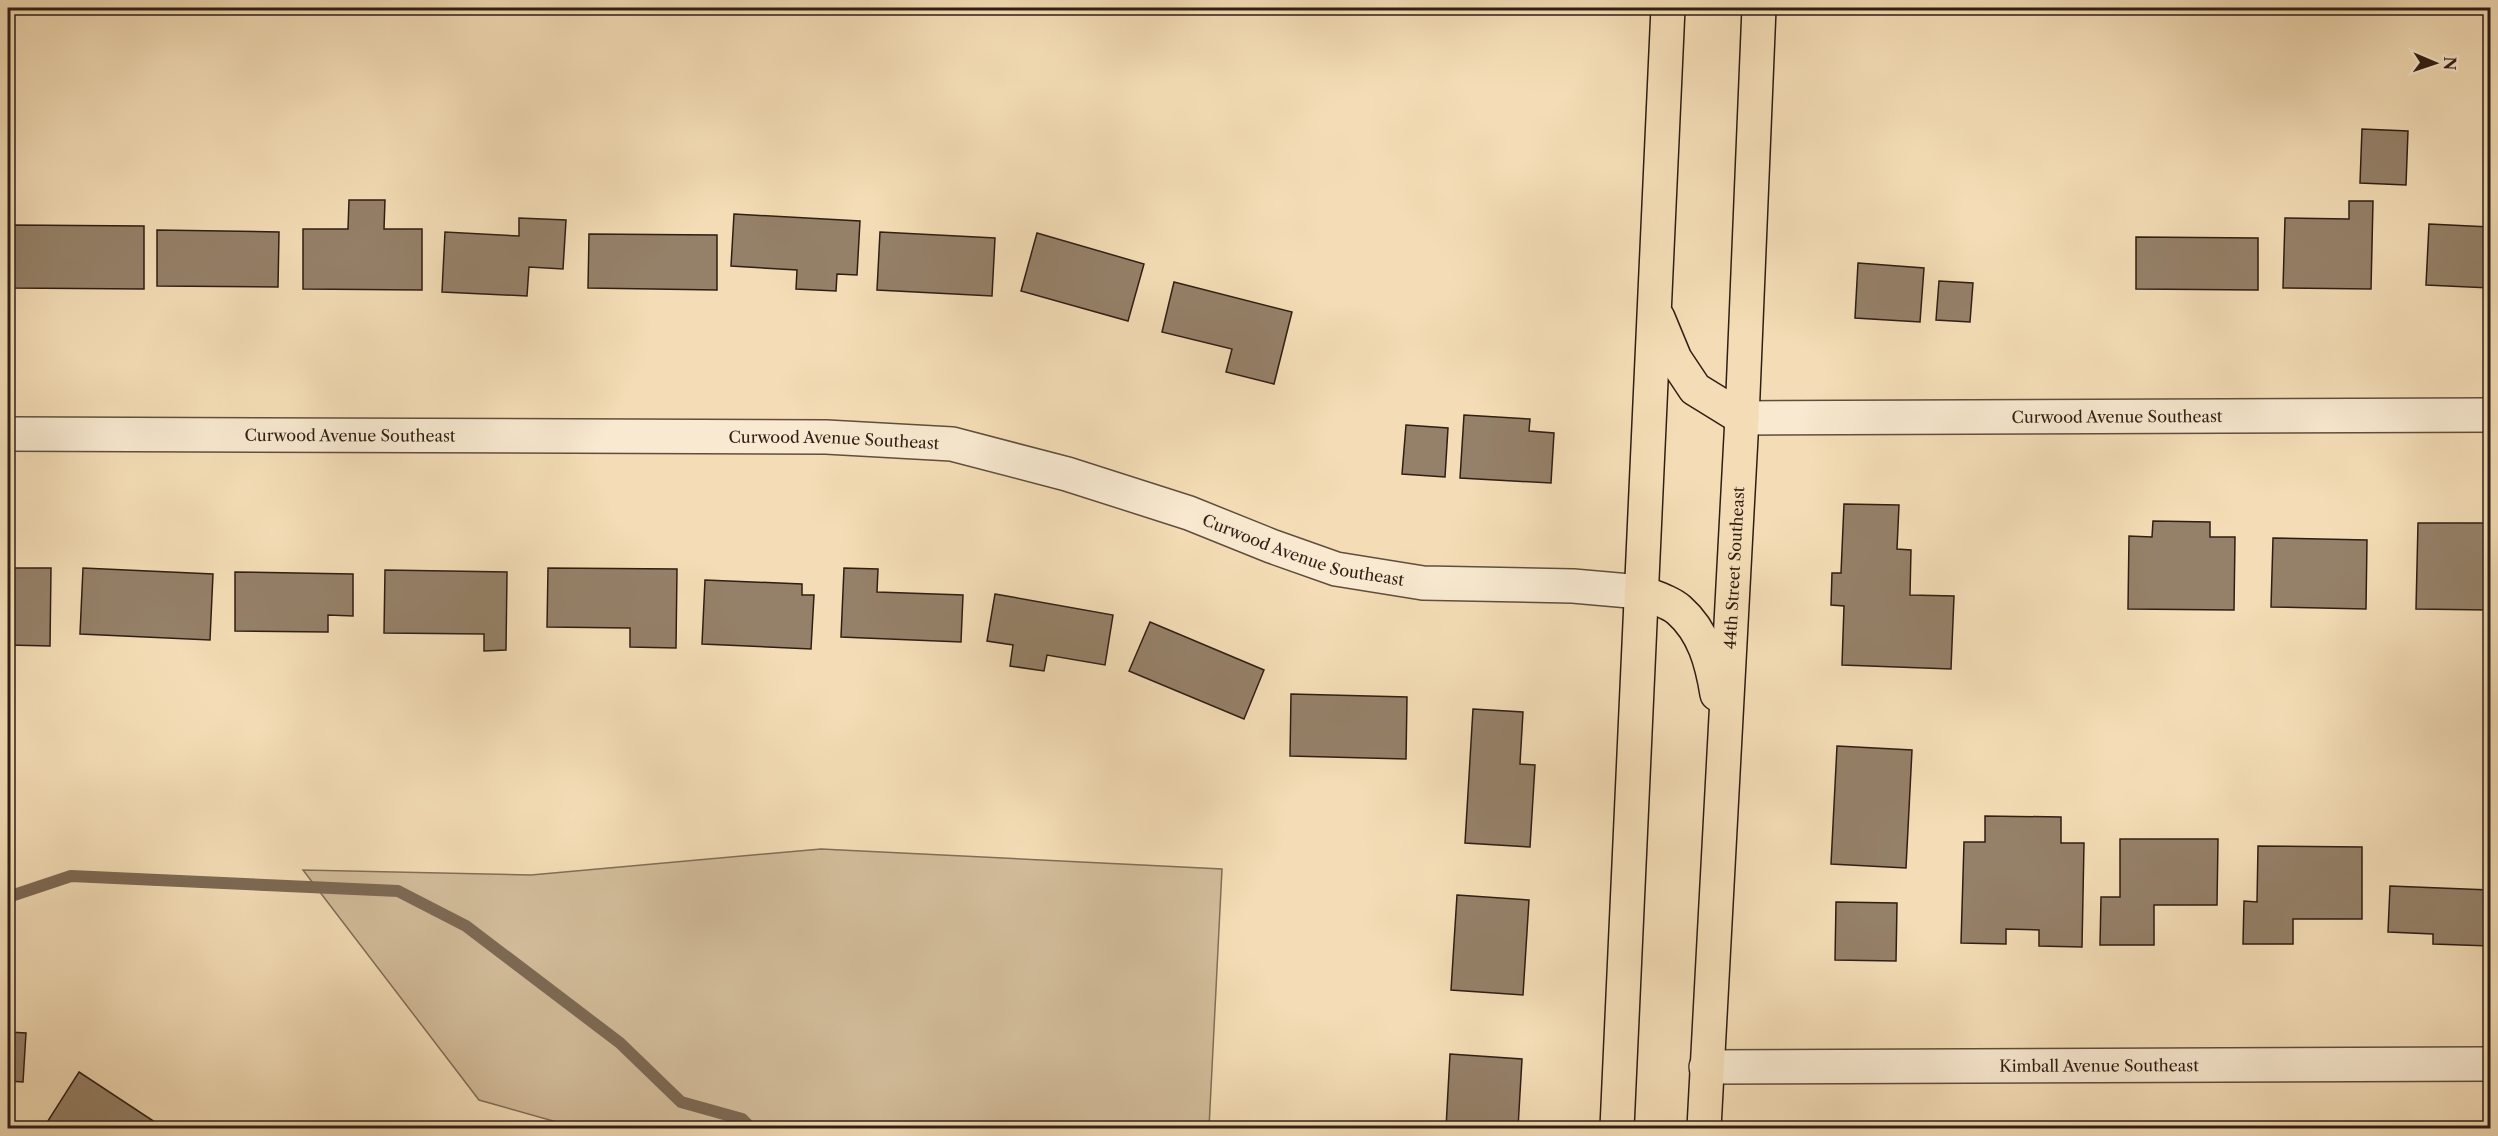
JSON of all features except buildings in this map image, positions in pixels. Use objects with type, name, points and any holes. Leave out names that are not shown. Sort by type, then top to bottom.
[{"type":"main road","points":[[1617,1128],[1668,8]]},
{"type":"main road","name":"44th Street Southeast","points":[[1704,1128],[1742,418],[1759,8]]},
{"type":"main road","points":[[1654,308],[1675,359],[1695,389],[1742,418]]},
{"type":"main road","points":[[1641,592],[1678,609],[1702,639],[1713,666],[1724,740]]},
{"type":"street","name":"Curwood Avenue Southeast","points":[[1742,418],[2490,415]]},
{"type":"street","name":"Curwood Avenue Southeast","points":[[8,434],[826,437],[952,444],[1067,474],[1189,513],[1335,569],[1423,583],[1573,586],[1641,592]]},
{"type":"street","name":"Kimball Avenue Southeast","points":[[1706,1067],[2490,1064]]},
{"type":"shaded area","points":[[821,849],[1222,869],[1209,1128],[578,1128],[479,1100],[303,870],[531,875]]},
{"type":"waterway","points":[[8,897],[71,876],[398,891],[466,926],[620,1043],[681,1102],[742,1119],[751,1128]]}]
